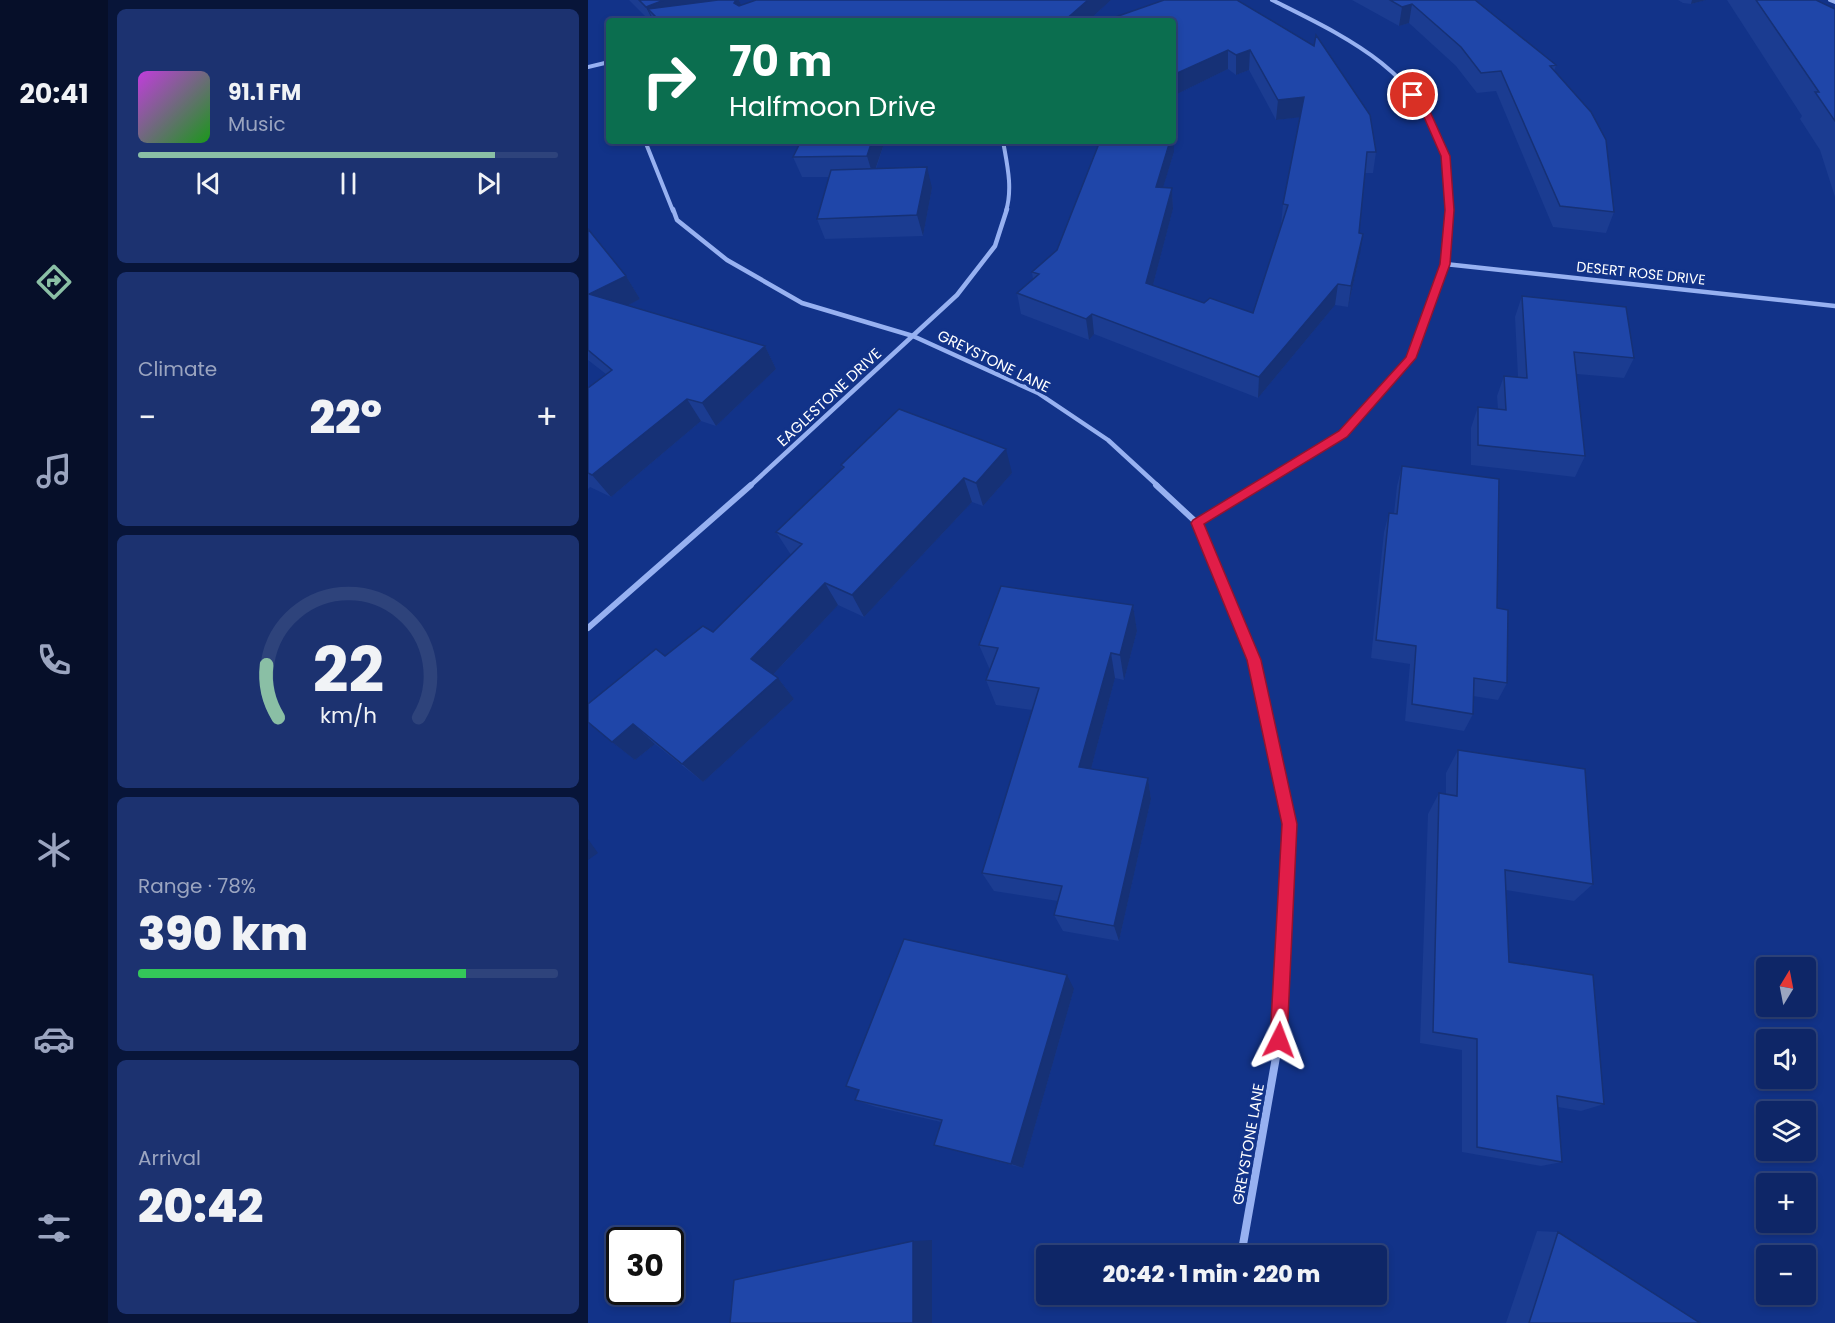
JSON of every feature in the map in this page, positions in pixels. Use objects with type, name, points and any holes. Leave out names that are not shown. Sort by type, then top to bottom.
[{"type":"street","points":[[1197,523],[1343,434],[1411,358],[1445,264],[1449,210],[1445,156],[1424,107],[1392,71],[1353,41],[1272,0]]},
{"type":"street","points":[[1830,0],[1835,2]]},
{"type":"street","points":[[588,67],[606,63]]},
{"type":"street","name":"GREYSTONE LANE","points":[[646,144],[677,219],[727,260],[802,303],[913,336],[1038,393],[1108,440],[1197,523],[1254,660],[1290,824],[1279,1040],[1243,1245]]},
{"type":"street","name":"EAGLESTONE DRIVE","points":[[588,628],[740,495],[957,295],[995,246],[1009,202],[1009,175],[1004,144]]},
{"type":"street","name":"DESERT ROSE DRIVE","points":[[1445,264],[1835,306]]},
{"type":"building","points":[[639,0],[664,0],[646,7]]},
{"type":"building","points":[[718,0],[736,0],[734,3],[739,6],[756,0],[1088,0],[1067,18],[657,18],[648,9]]},
{"type":"building","points":[[1164,0],[1237,0],[1314,46],[1316,35],[1370,115],[1376,152],[1367,152],[1359,233],[1363,234],[1351,286],[1338,284],[1259,377],[1092,314],[1086,319],[1017,293],[1039,274],[1032,272],[1057,250],[1099,144],[1169,144],[1156,187],[1172,188],[1146,283],[1204,303],[1210,298],[1253,313],[1288,205],[1283,204],[1304,97],[1278,100],[1250,50],[1236,55],[1228,50],[1176,74],[1176,18],[1113,18]]},
{"type":"building","points":[[1390,0],[1475,0],[1556,65],[1550,66],[1591,112],[1606,140],[1614,212],[1560,206],[1501,71],[1481,73],[1461,47],[1412,4],[1402,7]]},
{"type":"building","points":[[1756,0],[1816,0],[1835,9],[1835,121],[1815,92],[1819,92]]},
{"type":"building","points":[[800,144],[871,144],[867,156],[793,157]]},
{"type":"building","points":[[927,167],[917,215],[817,219],[831,170]]},
{"type":"building","points":[[588,229],[626,276],[589,294],[765,346],[702,403],[687,399],[592,475],[588,473],[588,388],[612,370],[588,350]]},
{"type":"building","points":[[1522,296],[1626,307],[1634,358],[1574,352],[1585,456],[1478,445],[1478,407],[1506,410],[1504,376],[1527,378]]},
{"type":"building","points":[[899,409],[1006,449],[976,483],[964,478],[852,595],[825,583],[751,659],[778,678],[682,764],[633,724],[612,742],[588,722],[588,704],[656,649],[665,656],[703,626],[713,632],[802,544],[776,532],[844,467],[841,465]]},
{"type":"building","points":[[1402,466],[1499,479],[1497,608],[1508,610],[1507,683],[1474,678],[1473,714],[1412,704],[1416,646],[1376,640],[1389,513],[1397,514]]},
{"type":"building","points":[[1001,586],[1133,605],[1120,655],[1111,653],[1079,767],[1148,778],[1114,926],[1054,915],[1062,886],[982,873],[1039,688],[986,680],[998,648],[979,645]]},
{"type":"building","points":[[1458,750],[1585,769],[1593,884],[1505,870],[1509,962],[1593,975],[1604,1104],[1557,1096],[1562,1162],[1477,1147],[1477,1039],[1433,1032],[1439,793],[1457,796]]},
{"type":"building","points":[[904,939],[1067,975],[1011,1164],[934,1145],[942,1120],[855,1100],[859,1090],[846,1086]]},
{"type":"building","points":[[1558,1232],[1700,1323],[1529,1323]]},
{"type":"building","points":[[913,1241],[913,1323],[730,1323],[734,1280]]},
{"type":"route","points":[[1279,1040],[1290,824],[1254,660],[1197,523],[1343,434],[1411,358],[1445,264],[1449,210],[1445,156],[1424,107],[1413,95]]}]
